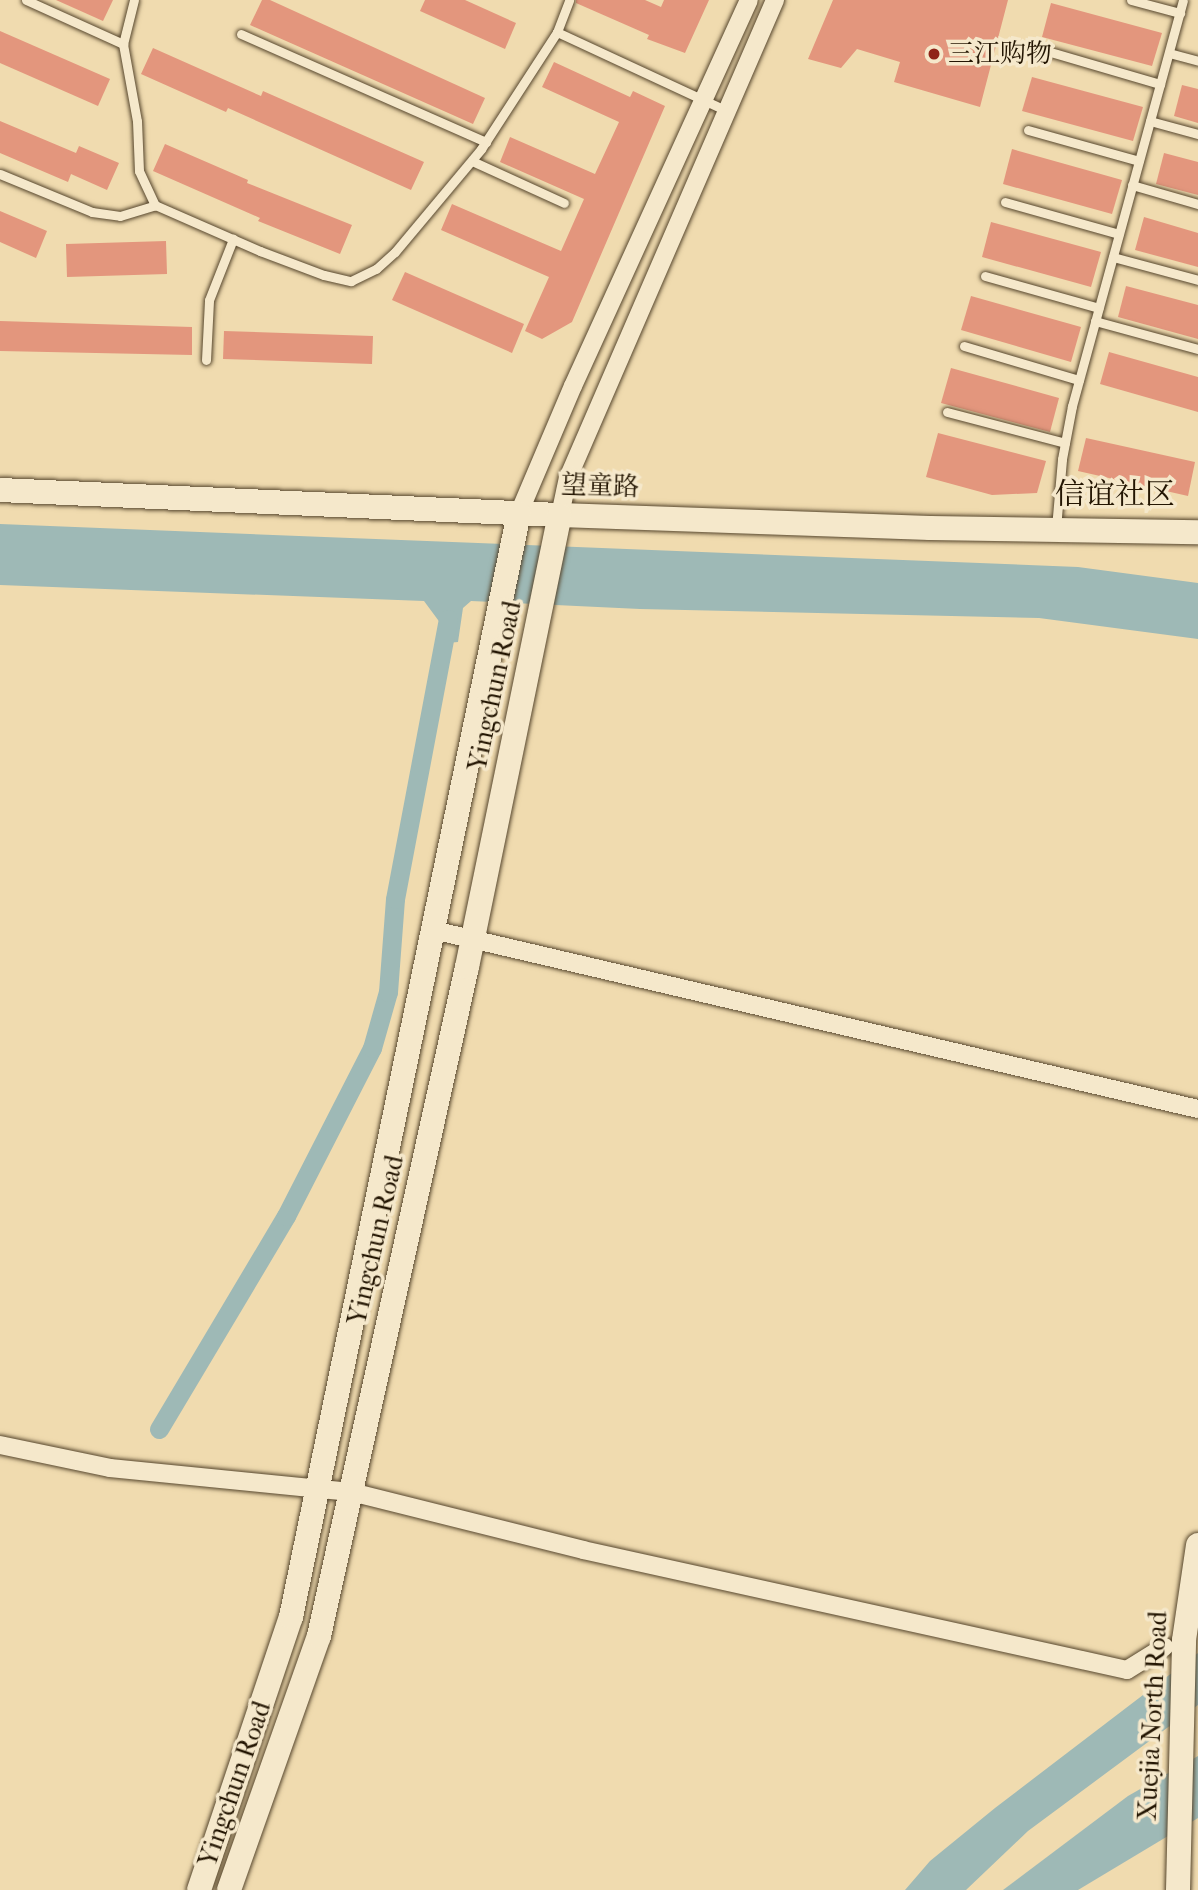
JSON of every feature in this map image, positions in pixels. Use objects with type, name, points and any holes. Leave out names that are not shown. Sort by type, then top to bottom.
[{"type":"street","points":[[519,513],[573,386],[749,0]]},
{"type":"street","points":[[560,515],[568,478],[725,110],[775,0]]},
{"type":"street","name":"望童路","points":[[0,489],[560,515],[1198,533]]},
{"type":"street","name":"Yingchun Road","points":[[199,1890],[292,1617],[519,513]]},
{"type":"street","name":"Yingchun Road","points":[[229,1890],[319,1636],[472,941],[560,515]]},
{"type":"street","points":[[433,930],[1198,1109]]},
{"type":"street","points":[[0,1445],[110,1468],[317,1491],[351,1492],[583,1550],[1128,1671],[1174,1644]]},
{"type":"street","name":"Xuejia North Road","points":[[1178,1890],[1174,1644],[1198,1545]]},
{"type":"lane","points":[[26,0],[123,44]]},
{"type":"lane","points":[[134,0],[123,44],[136,121],[139,171],[155,205]]},
{"type":"lane","points":[[0,174],[92,212],[120,216],[155,205],[324,275],[351,281],[376,269],[396,252],[472,161],[557,32],[569,0]]},
{"type":"lane","points":[[1131,0],[1180,13]]},
{"type":"lane","points":[[1056,530],[1065,443],[1079,380],[1183,1]]},
{"type":"lane","points":[[557,32],[725,110]]},
{"type":"lane","points":[[241,34],[486,142]]},
{"type":"lane","points":[[1046,51],[1160,84]]},
{"type":"lane","points":[[1169,53],[1198,61]]},
{"type":"lane","points":[[1150,121],[1198,134]]},
{"type":"lane","points":[[1028,131],[1139,161]]},
{"type":"lane","points":[[472,161],[564,203]]},
{"type":"lane","points":[[1132,186],[1198,204]]},
{"type":"lane","points":[[1004,202],[1119,234]]},
{"type":"lane","points":[[206,360],[209,300],[233,239]]},
{"type":"lane","points":[[1113,257],[1198,280]]},
{"type":"lane","points":[[985,276],[1098,308]]},
{"type":"lane","points":[[1095,321],[1198,349]]},
{"type":"lane","points":[[964,346],[1079,380]]},
{"type":"lane","points":[[947,412],[1065,443]]},
{"type":"water","points":[[0,524],[1078,567],[1198,583],[1198,639],[1039,618],[640,609],[471,601],[463,608],[458,642],[436,644],[441,624],[424,601],[0,585]]},
{"type":"water","points":[[1198,1653],[1198,1705],[1028,1831],[966,1890],[905,1890],[930,1861],[995,1808]]},
{"type":"water","points":[[1198,1756],[1198,1818],[1078,1890],[1003,1890],[1128,1796]]},
{"type":"building","points":[[56,0],[113,0],[103,21]]},
{"type":"building","points":[[262,0],[270,0],[485,98],[473,124],[250,25]]},
{"type":"building","points":[[425,0],[465,0],[516,23],[505,49],[420,11]]},
{"type":"building","points":[[576,0],[645,0],[661,7],[664,0],[709,0],[685,53],[647,39],[649,35],[576,3]]},
{"type":"building","name":"三江购物","points":[[833,0],[1008,0],[980,107],[894,82],[900,62],[857,49],[841,68],[808,59]]},
{"type":"building","points":[[1051,3],[1162,33],[1152,66],[1042,37]]},
{"type":"building","points":[[0,31],[110,79],[98,106],[0,63]]},
{"type":"building","points":[[153,48],[261,96],[263,91],[424,162],[411,190],[228,108],[226,112],[141,74]]},
{"type":"building","points":[[554,62],[630,97],[633,91],[665,106],[572,322],[542,339],[525,331],[549,277],[441,230],[452,204],[561,251],[584,199],[500,162],[510,137],[595,174],[619,122],[542,87]]},
{"type":"building","points":[[1032,77],[1143,107],[1133,141],[1022,111]]},
{"type":"building","points":[[1182,85],[1198,89],[1198,123],[1174,116]]},
{"type":"building","points":[[0,121],[76,153],[79,146],[119,163],[107,190],[71,174],[68,182],[0,153]]},
{"type":"building","points":[[165,144],[248,180],[247,183],[352,225],[340,254],[258,221],[260,218],[153,171]]},
{"type":"building","points":[[1012,149],[1122,180],[1112,214],[1003,184]]},
{"type":"building","points":[[1164,153],[1198,162],[1198,195],[1156,184]]},
{"type":"building","points":[[0,211],[47,231],[36,258],[0,242]]},
{"type":"building","points":[[1144,217],[1198,233],[1198,267],[1135,250]]},
{"type":"building","points":[[991,222],[1101,252],[1091,287],[982,257]]},
{"type":"building","points":[[166,241],[167,274],[67,277],[66,244]]},
{"type":"building","points":[[405,272],[524,324],[512,353],[392,300]]},
{"type":"building","points":[[1126,286],[1198,305],[1198,339],[1118,317]]},
{"type":"building","points":[[971,296],[1081,327],[1071,362],[961,330]]},
{"type":"building","points":[[0,321],[192,327],[192,355],[0,351]]},
{"type":"building","points":[[224,331],[373,336],[372,364],[223,359]]},
{"type":"building","points":[[1109,352],[1198,377],[1198,412],[1100,384]]},
{"type":"building","points":[[951,368],[1059,398],[1050,432],[941,403]]},
{"type":"building","points":[[938,433],[1046,461],[1037,493],[992,495],[926,477]]},
{"type":"building","points":[[1086,438],[1195,462],[1188,496],[1078,471]]},
{"type":"waterway","points":[[159,1429],[286,1216],[372,1048],[388,992],[395,899],[448,619]]},
{"type":"place","name":"三江购物","points":[[934,54]]},
{"type":"district","name":"信谊社区","points":[[1115,495]]}]
